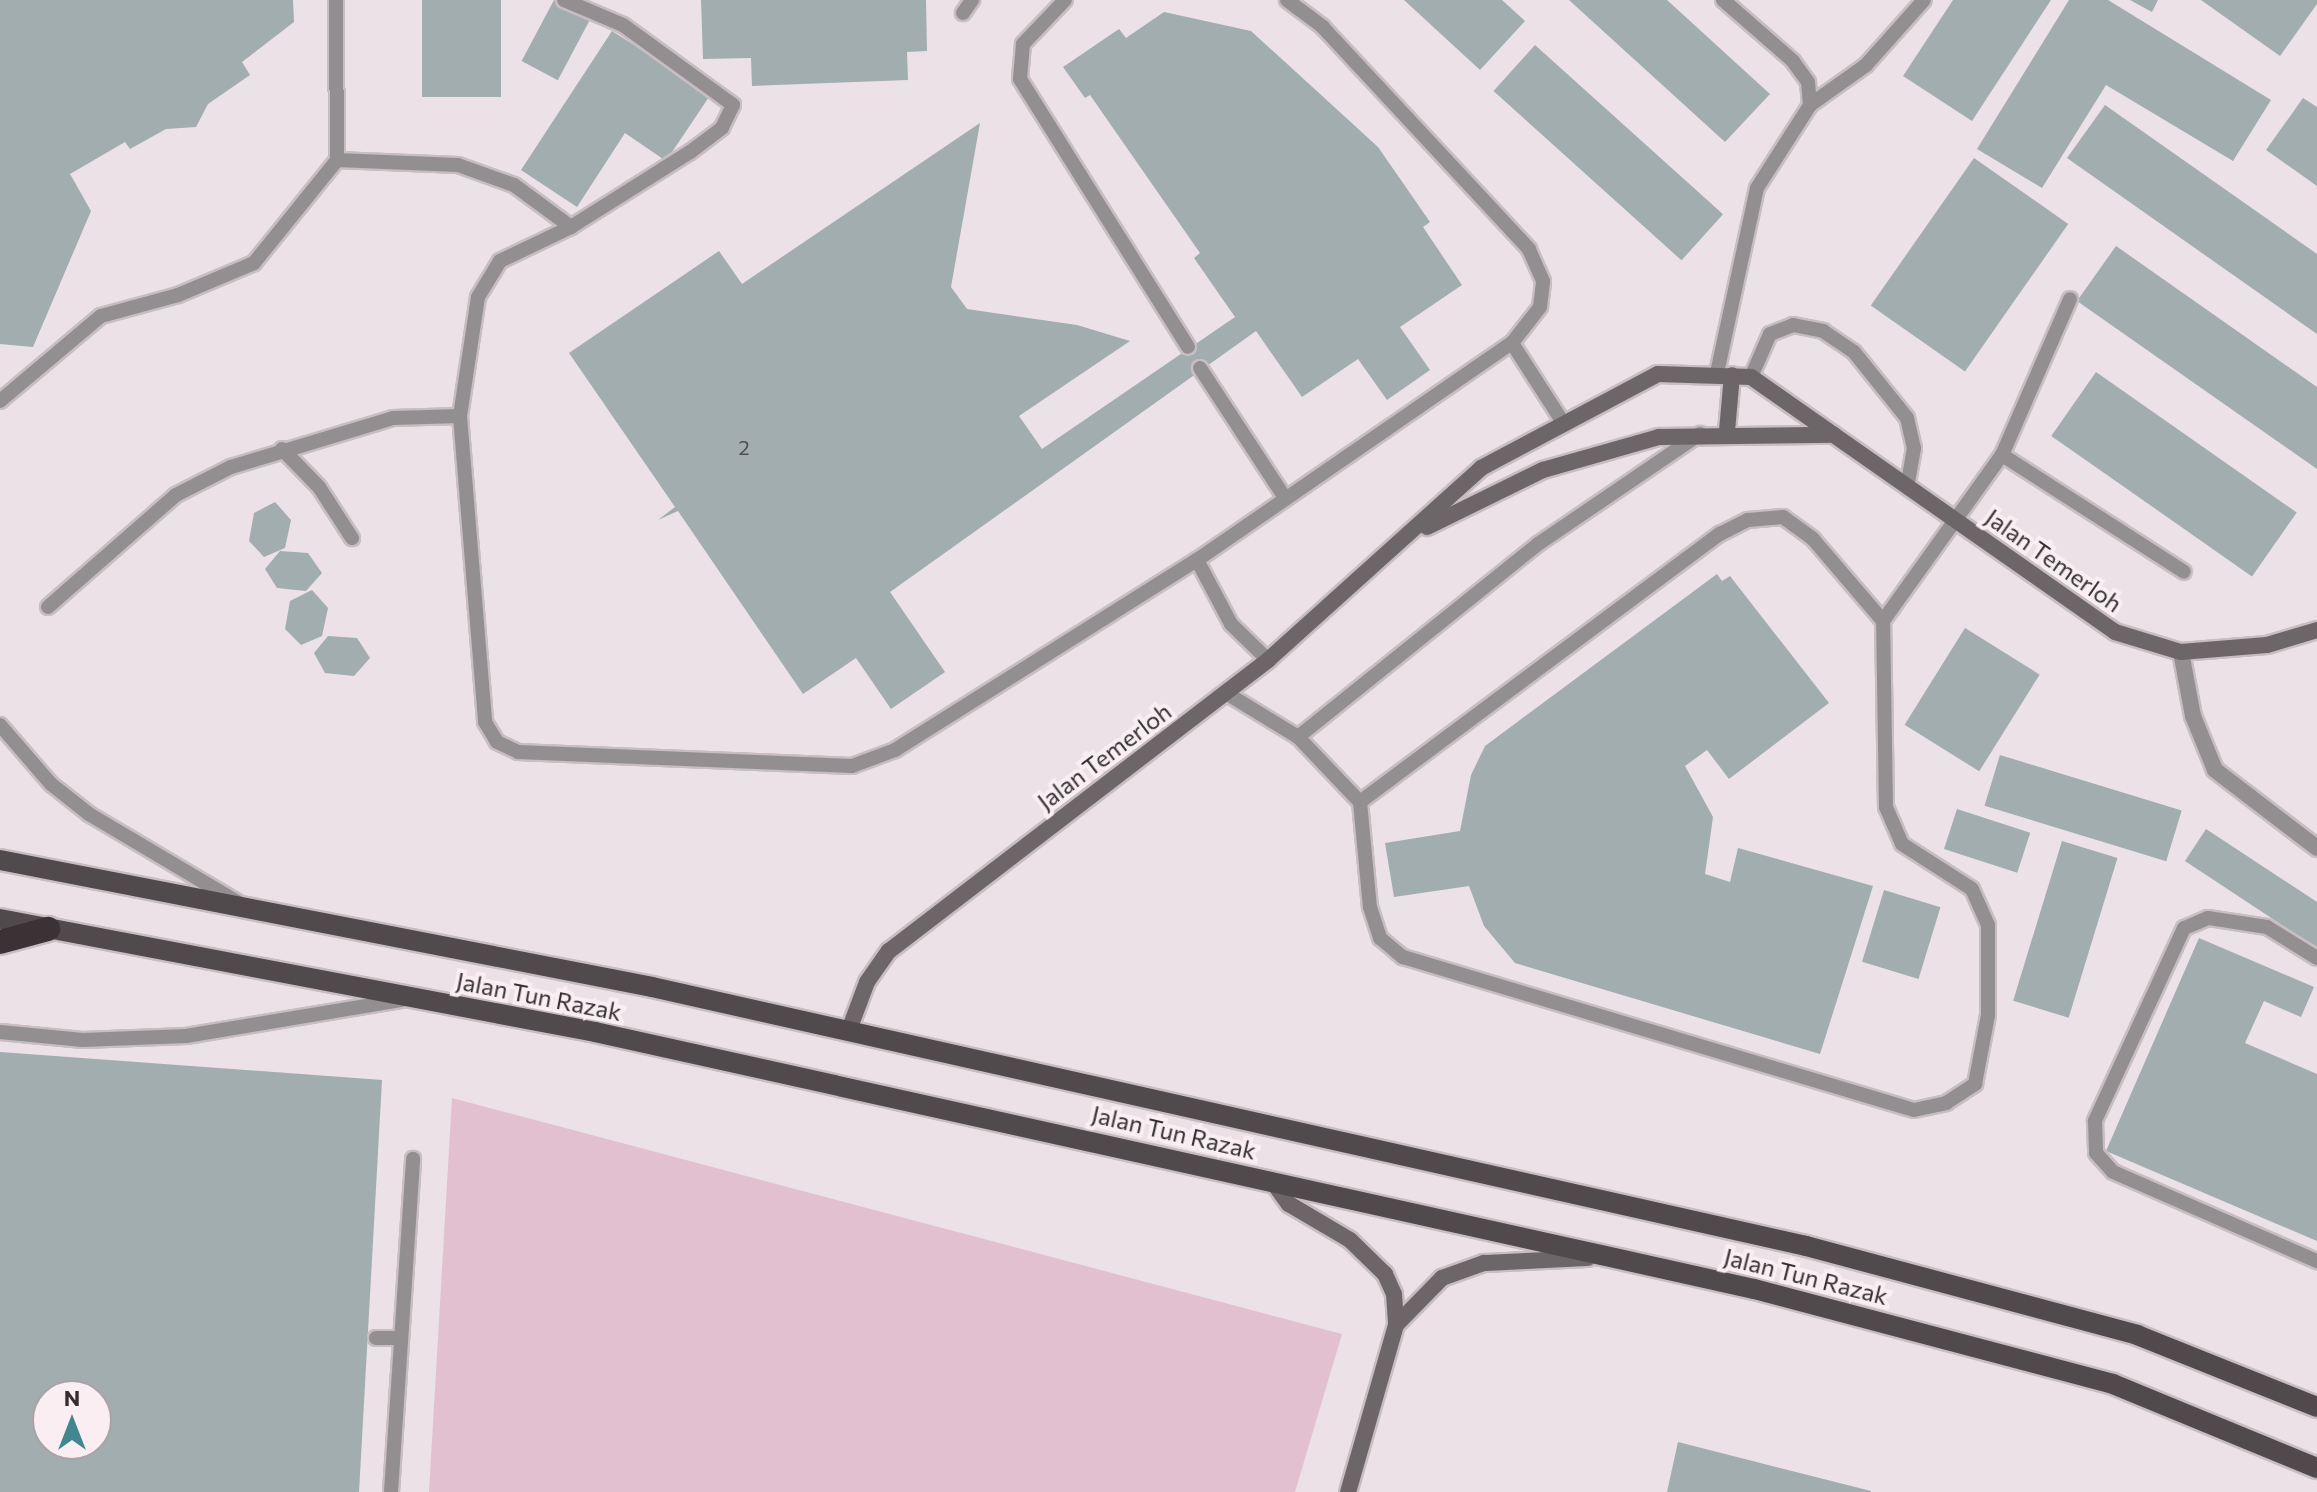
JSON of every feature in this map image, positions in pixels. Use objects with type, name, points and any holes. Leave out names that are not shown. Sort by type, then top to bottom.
[{"type":"highway","points":[[0,942],[48,929]]},
{"type":"main road","name":"Jalan Tun Razak","points":[[0,860],[240,904],[849,1030],[2004,1296],[2137,1335],[2317,1407]]},
{"type":"main road","name":"Jalan Tun Razak","points":[[0,919],[595,1032],[1619,1258],[2113,1384],[2317,1468]]},
{"type":"street","name":"Jalan Temerloh","points":[[849,1030],[867,982],[889,951],[1268,660],[1411,535],[1481,468],[1562,421],[1658,374],[1751,377],[2115,632],[2181,652],[2267,645],[2317,630]]},
{"type":"street","points":[[1724,374],[1727,431]]},
{"type":"street","name":"Jalan Temerloh","points":[[1411,535],[1543,470],[1617,446],[1704,431],[1834,435]]},
{"type":"street","points":[[2181,652],[2193,716],[2215,770],[2317,848]]},
{"type":"street","points":[[1272,1181],[1289,1204],[1350,1240],[1385,1274],[1394,1294],[1396,1325],[1348,1492]]},
{"type":"street","points":[[1396,1325],[1442,1278],[1484,1263],[1619,1258]]},
{"type":"lane","points":[[0,401],[101,316],[178,295],[254,263],[337,160],[336,0]]},
{"type":"lane","points":[[564,0],[646,39],[733,105],[722,128],[571,227],[500,261],[478,297],[460,416],[485,722],[497,742],[518,752],[852,766],[895,750],[1197,560],[1512,343],[1540,307],[1543,281],[1529,249],[1323,27],[1287,0]]},
{"type":"lane","points":[[963,13],[972,0]]},
{"type":"lane","points":[[1065,0],[1023,44],[1020,79],[1188,347]]},
{"type":"lane","points":[[1723,0],[1793,61],[1808,82],[1810,105]]},
{"type":"lane","points":[[1724,374],[1757,188],[1810,105],[1866,65],[1924,0]]},
{"type":"lane","points":[[337,160],[458,165],[514,185],[571,227]]},
{"type":"lane","points":[[1226,693],[1298,737],[1360,802],[1370,907],[1380,938],[1403,957],[1914,1110],[1946,1103],[1975,1084],[1988,1015],[1988,925],[1972,889],[1902,844],[1886,807],[1883,621],[2002,455],[2070,299]]},
{"type":"lane","points":[[1751,377],[1770,334],[1793,325],[1823,331],[1844,345],[1907,418],[1914,448],[1907,486]]},
{"type":"lane","points":[[1512,343],[1562,421]]},
{"type":"lane","points":[[1200,368],[1285,498]]},
{"type":"lane","points":[[48,607],[176,495],[282,449],[393,418],[460,416]]},
{"type":"lane","points":[[1298,737],[1538,544],[1704,431]]},
{"type":"lane","points":[[282,449],[319,487],[352,538]]},
{"type":"lane","points":[[2002,455],[2184,572]]},
{"type":"lane","points":[[1360,802],[1720,534],[1748,520],[1783,517],[1813,539],[1883,621]]},
{"type":"lane","points":[[1197,560],[1231,624],[1268,660]]},
{"type":"lane","points":[[0,725],[51,784],[89,814],[240,904]]},
{"type":"lane","points":[[2317,958],[2267,927],[2208,918],[2184,928],[2095,1121],[2096,1153],[2113,1172],[2317,1261]]},
{"type":"lane","points":[[0,1032],[83,1040],[186,1036],[410,999]]},
{"type":"lane","points":[[391,1492],[413,1159]]},
{"type":"lane","points":[[376,1338],[401,1338]]},
{"type":"shaded area","points":[[452,1098],[1342,1334],[1295,1492],[429,1492]]},
{"type":"building","points":[[0,0],[293,0],[294,22],[242,62],[250,75],[208,104],[196,127],[166,129],[130,149],[125,142],[70,174],[91,211],[33,347],[0,344]]},
{"type":"building","points":[[422,0],[501,0],[501,97],[422,97]]},
{"type":"building","points":[[554,0],[590,19],[558,80],[522,61]]},
{"type":"building","points":[[701,0],[926,0],[927,51],[907,52],[908,80],[752,86],[751,58],[703,59]]},
{"type":"building","points":[[1404,0],[1502,0],[1525,21],[1480,70]]},
{"type":"building","points":[[1569,0],[1667,0],[1770,94],[1725,142]]},
{"type":"building","points":[[1953,0],[2051,0],[1972,121],[1903,76]]},
{"type":"building","points":[[2069,0],[2108,0],[2271,100],[2233,161],[2106,85],[2042,188],[1977,149]]},
{"type":"building","points":[[2130,0],[2158,0],[2152,12]]},
{"type":"building","points":[[2201,0],[2317,0],[2317,4],[2280,56]]},
{"type":"building","points":[[1164,12],[1251,31],[1378,147],[1430,222],[1423,227],[1462,285],[1400,327],[1430,370],[1387,400],[1358,359],[1302,397],[1256,331],[890,592],[945,672],[891,709],[856,658],[803,694],[678,511],[658,520],[675,507],[569,353],[719,251],[742,284],[980,123],[951,287],[967,309],[1077,325],[1130,341],[1019,416],[1042,449],[1235,317],[1194,258],[1200,253],[1090,95],[1085,98],[1063,67],[1119,29],[1126,38]]},
{"type":"building","points":[[612,31],[711,94],[666,161],[625,133],[577,207],[521,170]]},
{"type":"building","points":[[1535,45],[1723,214],[1682,260],[1494,91]]},
{"type":"building","points":[[2303,98],[2317,107],[2317,186],[2266,150]]},
{"type":"building","points":[[2105,105],[2317,254],[2317,334],[2067,158]]},
{"type":"building","points":[[1974,158],[2068,224],[1965,371],[1871,305]]},
{"type":"building","points":[[2116,246],[2317,387],[2317,469],[2077,301]]},
{"type":"building","points":[[2096,372],[2297,513],[2252,576],[2051,436]]},
{"type":"building","points":[[275,502],[291,520],[285,548],[264,557],[249,541],[254,513]]},
{"type":"building","points":[[280,551],[308,553],[322,573],[306,591],[277,588],[265,569]]},
{"type":"building","points":[[1717,574],[1722,581],[1730,576],[1829,703],[1729,779],[1707,750],[1685,766],[1713,817],[1705,874],[1730,882],[1738,848],[1873,886],[1820,1054],[1515,963],[1484,926],[1469,886],[1394,897],[1385,843],[1460,831],[1471,775],[1485,746]]},
{"type":"building","points":[[312,590],[328,608],[322,636],[301,645],[285,629],[290,601]]},
{"type":"building","points":[[1965,628],[2040,675],[1979,771],[1905,725]]},
{"type":"building","points":[[328,636],[357,638],[370,658],[354,676],[325,673],[314,653]]},
{"type":"building","points":[[2000,755],[2182,811],[2166,861],[1985,806]]},
{"type":"building","points":[[1957,809],[2030,833],[2017,873],[1944,849]]},
{"type":"building","points":[[2206,829],[2317,902],[2317,948],[2185,861]]},
{"type":"building","points":[[2062,841],[2117,858],[2069,1018],[2013,1001]]},
{"type":"building","points":[[1884,890],[1940,907],[1918,979],[1862,962]]},
{"type":"building","points":[[2199,938],[2314,987],[2301,1017],[2264,1001],[2245,1043],[2317,1074],[2317,1241],[2106,1151]]},
{"type":"building","points":[[0,1052],[382,1080],[359,1492],[0,1492]]},
{"type":"building","points":[[1678,1442],[1871,1491],[1871,1492],[1667,1492]]}]
